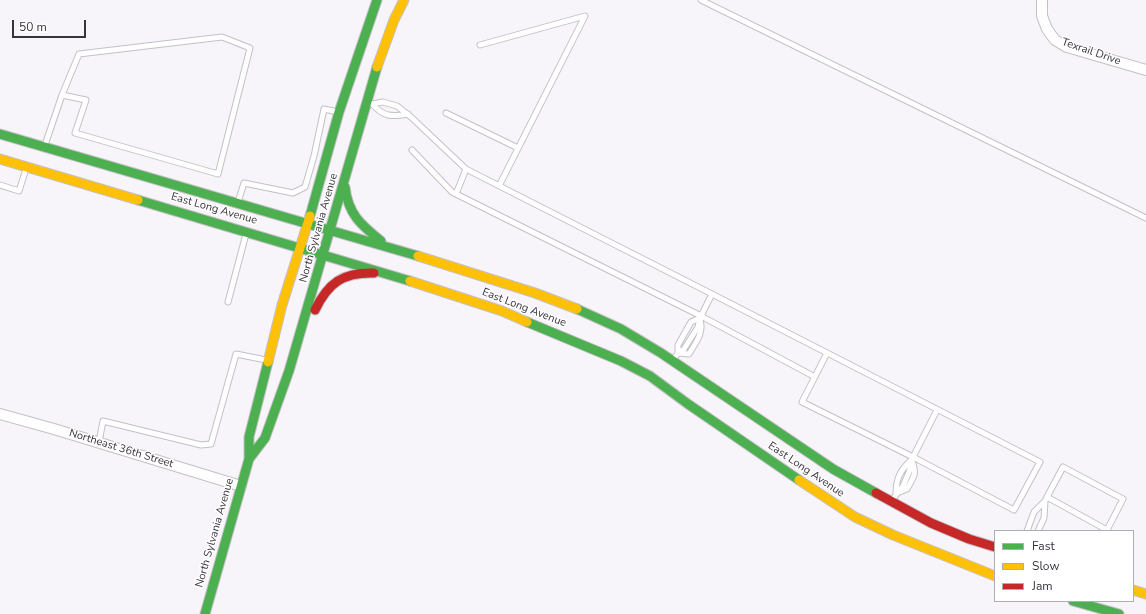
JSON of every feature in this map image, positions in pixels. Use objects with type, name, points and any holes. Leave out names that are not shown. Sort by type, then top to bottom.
[{"type":"main road","name":"North Sylvania Avenue","points":[[248,459],[265,438],[276,367],[282,305],[308,222],[339,112],[377,0]]},
{"type":"main road","name":"North Sylvania Avenue","points":[[276,367],[293,361],[345,180],[369,103],[377,68],[394,20],[404,0]]},
{"type":"main road","name":"East Long Avenue","points":[[0,134],[331,229],[535,293],[588,313],[635,336],[673,360],[833,468],[894,497],[931,523],[969,539],[994,547]]},
{"type":"main road","points":[[24,161],[28,142]]},
{"type":"main road","name":"East Long Avenue","points":[[0,159],[24,161],[396,276],[502,311],[658,378],[820,494],[855,517],[893,535],[994,576]]},
{"type":"main road","points":[[345,180],[345,199],[353,216],[386,246]]},
{"type":"main road","points":[[293,361],[320,297],[329,287],[340,279],[354,274],[368,273],[396,276]]},
{"type":"main road","name":"North Sylvania Avenue","points":[[204,614],[241,486],[248,459],[250,437],[276,367]]},
{"type":"main road","points":[[1134,590],[1146,594]]},
{"type":"main road","points":[[1077,602],[1119,614]]},
{"type":"street","name":"Texrail Drive","points":[[1042,0],[1042,16],[1047,29],[1055,40],[1067,47],[1146,70]]},
{"type":"street","name":"Northeast 36th Street","points":[[0,414],[99,442],[241,486]]},
{"type":"lane","points":[[701,0],[1146,218]]},
{"type":"lane","points":[[480,45],[585,16],[499,186]]},
{"type":"lane","points":[[44,146],[62,95],[79,54],[222,37],[250,48],[218,174],[75,133],[86,100],[62,95]]},
{"type":"lane","points":[[369,103],[383,102],[397,106],[408,114],[466,169],[712,294],[827,353],[937,410],[1040,462],[1014,510],[802,402],[827,353]]},
{"type":"lane","points":[[369,103],[379,112],[394,116],[408,114]]},
{"type":"lane","points":[[238,202],[244,183],[293,192],[305,187],[314,156],[324,109],[339,112]]},
{"type":"lane","points":[[446,113],[518,148]]},
{"type":"lane","points":[[412,150],[452,192],[700,317],[814,377]]},
{"type":"lane","points":[[0,185],[19,191],[24,161]]},
{"type":"lane","points":[[456,194],[466,169]]},
{"type":"lane","points":[[228,302],[247,231]]},
{"type":"lane","points":[[673,360],[684,349],[698,327],[700,317],[712,294]]},
{"type":"lane","points":[[99,442],[103,421],[201,445],[211,444],[236,354],[276,367]]},
{"type":"lane","points":[[894,497],[903,486],[913,459],[937,410]]},
{"type":"lane","points":[[1027,530],[1034,512],[1046,499],[1063,467],[1123,499],[1107,530],[1046,499]]},
{"type":"lane","points":[[1038,530],[1044,518],[1046,499]]},
{"type":"traffic: fast","points":[[310,216],[339,112],[377,0]]},
{"type":"traffic: fast","points":[[249,459],[265,438],[289,371],[377,67]]},
{"type":"traffic: fast","points":[[0,134],[418,256]]},
{"type":"traffic: fast","points":[[345,187],[352,212],[367,230],[381,241]]},
{"type":"traffic: fast","points":[[138,200],[410,281]]},
{"type":"traffic: fast","points":[[577,309],[621,329],[661,353],[833,469],[876,493]]},
{"type":"traffic: fast","points":[[527,322],[621,361],[650,376],[688,404],[799,480]]},
{"type":"traffic: fast","points":[[205,614],[249,459],[249,437],[268,362]]},
{"type":"traffic: fast","points":[[1077,602],[1119,614]]},
{"type":"traffic: slow","points":[[377,67],[394,20],[404,0]]},
{"type":"traffic: slow","points":[[0,159],[138,200]]},
{"type":"traffic: slow","points":[[268,362],[282,305],[310,216]]},
{"type":"traffic: slow","points":[[418,256],[535,293],[577,309]]},
{"type":"traffic: slow","points":[[410,281],[502,311],[527,322]]},
{"type":"traffic: slow","points":[[799,480],[855,517],[893,535],[994,576]]},
{"type":"traffic: slow","points":[[1134,590],[1146,594]]},
{"type":"traffic: jam","points":[[315,310],[325,293],[338,281],[345,277],[363,273],[374,273]]},
{"type":"traffic: jam","points":[[876,493],[931,523],[969,539],[994,547]]}]
